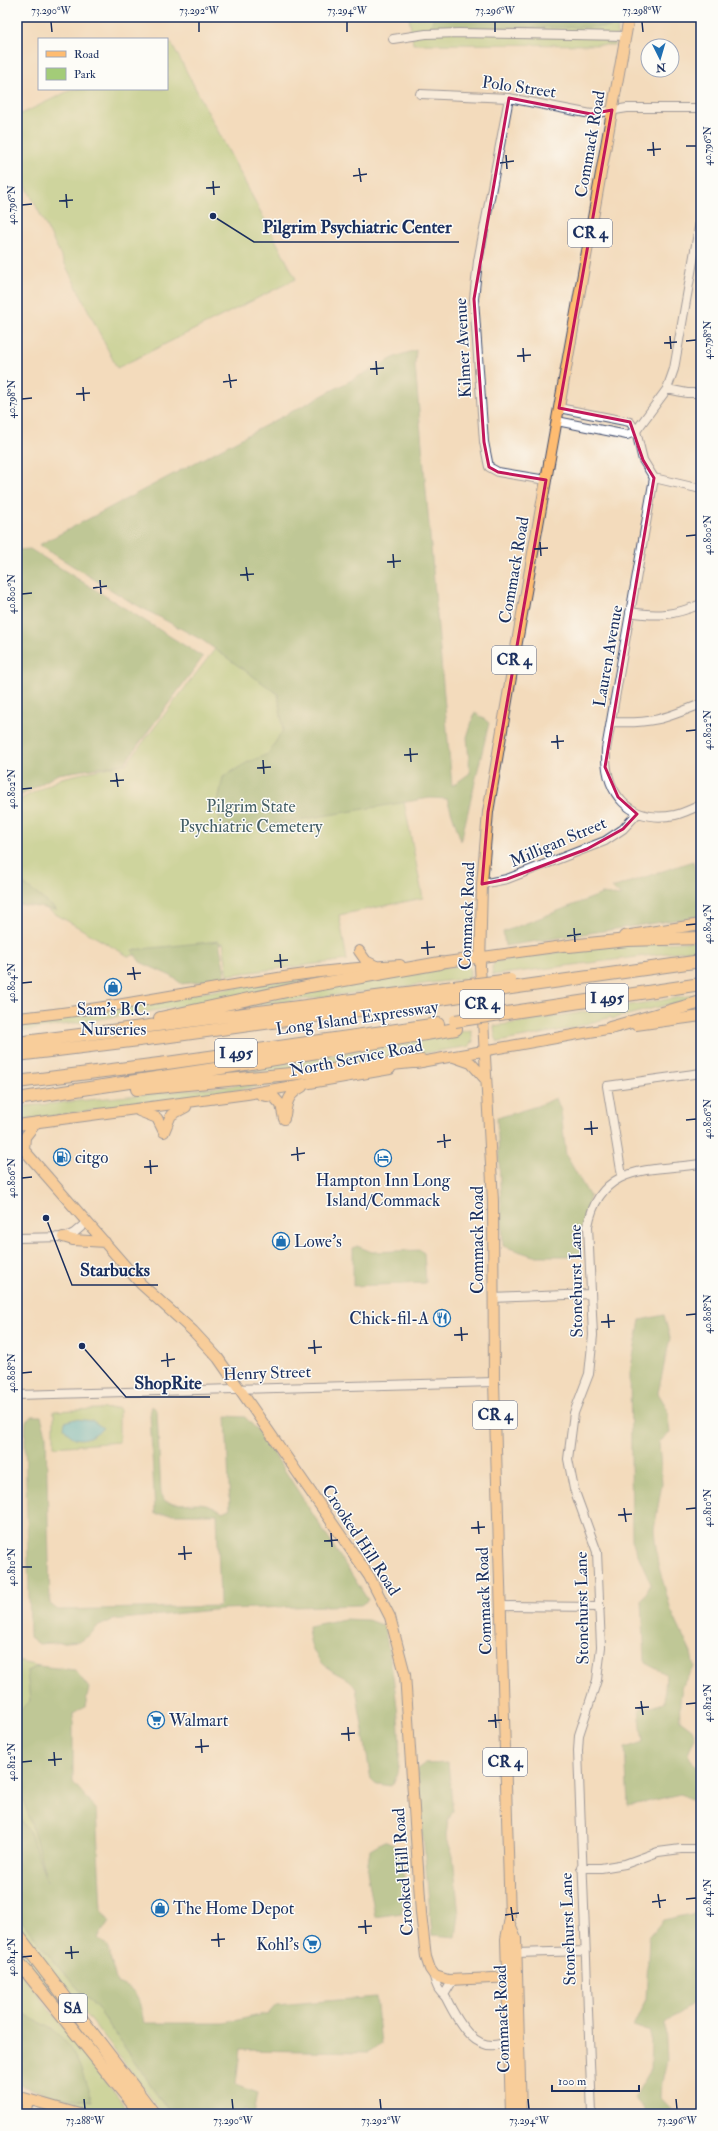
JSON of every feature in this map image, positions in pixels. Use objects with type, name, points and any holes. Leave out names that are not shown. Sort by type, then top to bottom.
[{"type":"highway","points":[[569,946],[627,940],[701,938]]},
{"type":"highway","name":"Long Island Expressway","points":[[17,1055],[156,1038],[511,984],[586,977],[701,961]]},
{"type":"highway","points":[[71,1037],[123,1023],[180,1014],[320,984],[440,963]]},
{"type":"highway","name":"I 495","points":[[456,1025],[588,1000],[701,984]]},
{"type":"highway","points":[[17,1043],[454,992]]},
{"type":"highway","points":[[610,1028],[701,1002]]},
{"type":"highway","points":[[17,1099],[215,1070],[456,1025]]},
{"type":"highway","name":"Long Island Expressway","points":[[17,1082],[456,1025]]},
{"type":"highway","points":[[68,1092],[125,1090],[422,1061]]},
{"type":"highway","name":"SA","points":[[17,1934],[154,2114]]},
{"type":"highway","name":"SA","points":[[17,1960],[140,2113]]},
{"type":"highway","points":[[130,2081],[152,2104],[159,2114]]},
{"type":"main road","name":"Commack Road","points":[[521,2114],[512,1978],[506,1938],[510,1924],[502,1606],[498,1552],[494,1382],[494,1200],[484,1050],[480,958],[482,884],[488,812],[629,17]]},
{"type":"main road","points":[[17,1018],[98,1009],[258,980],[344,970],[440,963],[480,958],[569,946],[701,924]]},
{"type":"main road","points":[[344,970],[353,962],[359,951],[368,962],[378,967]]},
{"type":"main road","name":"North Service Road","points":[[17,1125],[206,1101],[308,1084],[422,1061],[610,1028],[701,1016]]},
{"type":"main road","points":[[450,1056],[471,1063],[486,1080]]},
{"type":"main road","points":[[247,1094],[274,1097],[281,1105],[284,1119],[289,1097],[292,1093],[308,1084]]},
{"type":"main road","points":[[135,1110],[157,1118],[164,1132],[168,1119],[175,1111],[206,1101]]},
{"type":"main road","points":[[24,1150],[25,1136],[36,1123]]},
{"type":"main road","name":"Crooked Hill Road","points":[[17,1142],[145,1288],[203,1340],[241,1389],[369,1576],[387,1609],[393,1627],[404,1674],[421,1913],[426,1957],[433,1974]]},
{"type":"main road","points":[[63,1237],[73,1240],[105,1242]]},
{"type":"main road","name":"Commack Road","points":[[510,1924],[516,1938],[516,1953],[512,1978],[509,2040],[511,2114]]},
{"type":"main road","points":[[433,1974],[444,1979],[453,1980],[512,1978]]},
{"type":"main road","points":[[17,2096],[79,2114]]},
{"type":"main road","points":[[26,2114],[27,2100]]},
{"type":"street","points":[[393,39],[410,36],[459,33],[626,36]]},
{"type":"street","name":"Polo Street","points":[[420,94],[509,98],[591,114],[627,108],[701,108]]},
{"type":"street","name":"Kilmer Avenue","points":[[509,98],[478,261],[474,299],[484,442],[489,467],[498,472],[546,480]]},
{"type":"street","points":[[557,421],[627,435],[636,431],[667,389],[674,369],[701,216]]},
{"type":"street","points":[[667,389],[687,393],[701,393]]},
{"type":"street","points":[[559,408],[630,422],[636,431],[643,460],[654,478],[701,489]]},
{"type":"street","name":"Lauren Avenue","points":[[637,814],[618,797],[610,784],[605,767],[611,722],[654,478]]},
{"type":"street","points":[[630,612],[651,616],[666,615],[701,604]]},
{"type":"street","points":[[611,722],[645,723],[663,720],[701,704]]},
{"type":"street","points":[[637,814],[658,817],[676,815],[701,805]]},
{"type":"street","name":"Milligan Street","points":[[482,884],[507,879],[605,841],[623,829],[637,814]]},
{"type":"street","points":[[622,1176],[607,1086],[701,1073]]},
{"type":"street","name":"Stonehurst Lane","points":[[592,2114],[581,1868],[578,1751],[579,1735],[594,1692],[600,1665],[600,1607],[597,1552],[574,1489],[568,1460],[574,1413],[589,1374],[593,1335],[588,1226],[591,1210],[604,1191],[622,1176],[638,1172],[701,1164]]},
{"type":"street","points":[[17,1238],[63,1237],[74,1233],[87,1222]]},
{"type":"street","points":[[493,1298],[591,1294]]},
{"type":"street","name":"Henry Street","points":[[17,1395],[494,1382]]},
{"type":"street","points":[[502,1606],[600,1607]]},
{"type":"street","points":[[581,1868],[601,1868],[625,1864],[658,1852],[681,1849],[701,1849]]},
{"type":"street","points":[[516,1953],[585,1951]]},
{"type":"street","points":[[433,1974],[438,1989],[444,1995],[455,2016],[467,2032],[476,2040],[488,2046],[500,2045],[509,2040]]},
{"type":"street","points":[[444,1995],[453,1980]]},
{"type":"highlighted area","points":[[509,98],[591,114],[612,110],[559,408],[630,422],[643,460],[654,478],[605,767],[618,797],[637,814],[623,829],[587,849],[507,879],[482,884],[488,812],[546,480],[498,472],[489,467],[484,442],[474,299]]},
{"type":"green space","points":[[409,17],[620,17],[615,45],[413,44]]},
{"type":"green space","points":[[434,17],[617,17],[615,24],[609,27],[430,28]]},
{"type":"green space","points":[[171,42],[296,279],[117,368],[17,168],[17,116],[71,90],[168,90],[168,44]]},
{"type":"green space","points":[[416,350],[415,365],[452,786],[470,773],[467,737],[475,712],[489,723],[461,841],[447,799],[430,798],[269,825],[223,825],[216,811],[223,777],[248,762],[268,754],[283,730],[278,694],[202,640],[129,601],[39,545],[397,356]]},
{"type":"green space","points":[[30,549],[203,657],[124,764],[58,774],[17,798],[17,550]]},
{"type":"green space","name":"Pilgrim State Psychiatric Cemetery","points":[[218,645],[394,751],[423,898],[339,915],[347,960],[228,975],[223,943],[128,956],[19,893],[17,870],[17,801],[62,778],[127,763]]},
{"type":"green space","points":[[693,861],[701,899],[701,916],[505,946],[503,932],[602,894],[622,896],[612,888]]},
{"type":"green space","points":[[17,879],[57,910],[17,904]]},
{"type":"green space","points":[[219,941],[226,978],[182,984],[171,976],[140,962],[132,950]]},
{"type":"green space","points":[[701,941],[701,949],[493,975],[492,967],[495,962],[592,947]]},
{"type":"green space","points":[[467,965],[470,969],[470,978],[222,1010],[386,976]]},
{"type":"green space","points":[[297,978],[312,978],[312,980],[198,1004],[17,1032],[17,1021]]},
{"type":"green space","points":[[701,994],[701,996],[612,1019],[611,1017],[568,1029],[498,1042],[495,1036],[494,1026]]},
{"type":"green space","points":[[471,1030],[473,1042],[470,1043],[470,1046],[362,1063],[215,1076]]},
{"type":"green space","points":[[290,1080],[291,1082],[17,1121],[17,1107]]},
{"type":"green space","points":[[556,1098],[561,1111],[566,1155],[590,1197],[580,1233],[582,1256],[533,1256],[503,1246],[497,1118],[537,1106]]},
{"type":"green space","points":[[357,1246],[372,1252],[421,1250],[424,1253],[426,1283],[353,1286],[353,1248]]},
{"type":"green space","points":[[664,1315],[670,1338],[658,1393],[667,1408],[670,1433],[659,1442],[662,1484],[654,1530],[658,1564],[671,1610],[691,1653],[694,1667],[689,1674],[681,1692],[680,1720],[692,1729],[695,1737],[688,1753],[696,1768],[701,1771],[701,1805],[681,1794],[628,1806],[625,1748],[643,1742],[639,1710],[664,1703],[666,1674],[645,1663],[642,1600],[651,1584],[632,1541],[630,1372],[640,1320]]},
{"type":"green space","points":[[152,1406],[157,1410],[161,1493],[165,1501],[181,1504],[206,1504],[223,1512],[230,1509],[226,1416],[245,1417],[262,1435],[368,1600],[361,1605],[223,1609],[113,1620],[97,1627],[90,1635],[80,1641],[39,1644],[30,1637],[25,1440],[26,1421],[32,1416],[41,1416],[46,1434],[50,1604],[58,1610],[218,1606],[220,1604],[217,1514],[155,1514],[150,1414]]},
{"type":"green space","points":[[119,1408],[119,1442],[54,1447],[54,1411]]},
{"type":"green space","points":[[344,1619],[368,1620],[384,1626],[394,1684],[399,1734],[397,1774],[391,1786],[377,1784],[371,1780],[356,1689],[349,1681],[322,1663],[315,1653],[310,1640],[308,1626]]},
{"type":"green space","points":[[17,1661],[39,1666],[27,1671],[30,1701],[17,1714]]},
{"type":"green space","points":[[39,1666],[75,1670],[89,1688],[85,1707],[73,1714],[73,1782],[96,1809],[101,1909],[109,1921],[98,1938],[107,1946],[117,1983],[130,1989],[140,2003],[144,2023],[224,2023],[269,2013],[276,2005],[376,1997],[381,2044],[368,2052],[240,2050],[236,2085],[258,2093],[254,2114],[249,2114],[245,2108],[243,2114],[171,2114],[101,2013],[59,1968],[17,1915],[17,1814],[30,1833],[47,1882],[21,1790],[17,1782],[17,1714],[30,1701],[27,1671]]},
{"type":"green space","points":[[448,1763],[453,1811],[448,1821],[446,1836],[453,1856],[459,1915],[456,1937],[432,1935],[417,1769],[424,1764]]},
{"type":"green space","points":[[17,1782],[30,1815],[49,1890],[30,1833],[17,1814]]},
{"type":"green space","points":[[384,1841],[394,1845],[403,1865],[405,1890],[402,1913],[375,1917],[367,1870],[370,1849]]},
{"type":"green space","points":[[701,1912],[701,1998],[665,2023],[667,2060],[662,2082],[661,2098],[676,2114],[649,2114],[634,2098],[650,2071],[651,2032],[633,2026],[646,1999],[649,1937],[663,1920]]},
{"type":"green space","points":[[17,1915],[59,1968],[101,2013],[171,2114],[164,2114],[17,1925]]},
{"type":"green space","points":[[17,1941],[92,2038],[88,2042],[17,1953]]},
{"type":"green space","points":[[17,1968],[131,2114],[121,2114],[54,2097],[92,2101],[52,2029],[25,2017],[17,2007]]},
{"type":"green space","points":[[17,2008],[25,2015],[47,2026],[60,2036],[67,2044],[78,2061],[92,2101],[54,2097],[17,2084]]},
{"type":"water","points":[[75,1419],[93,1421],[103,1428],[87,1438],[77,1438],[68,1433],[64,1427],[65,1422]]},
{"type":"place","name":"Pilgrim Psychiatric Center","points":[[213,216]]},
{"type":"place","name":"Sam's B.C. Nurseries","points":[[113,987]]},
{"type":"place","name":"citgo","points":[[62,1157]]},
{"type":"place","name":"Hampton Inn Long Island/Commack","points":[[383,1158]]},
{"type":"place","name":"Starbucks","points":[[46,1218]]},
{"type":"place","name":"Lowe's","points":[[281,1241]]},
{"type":"place","name":"Chick-fil-A","points":[[442,1318]]},
{"type":"place","name":"ShopRite","points":[[82,1346]]},
{"type":"place","name":"Walmart","points":[[156,1720]]},
{"type":"place","name":"The Home Depot","points":[[160,1908]]},
{"type":"place","name":"Kohl's","points":[[312,1944]]}]
